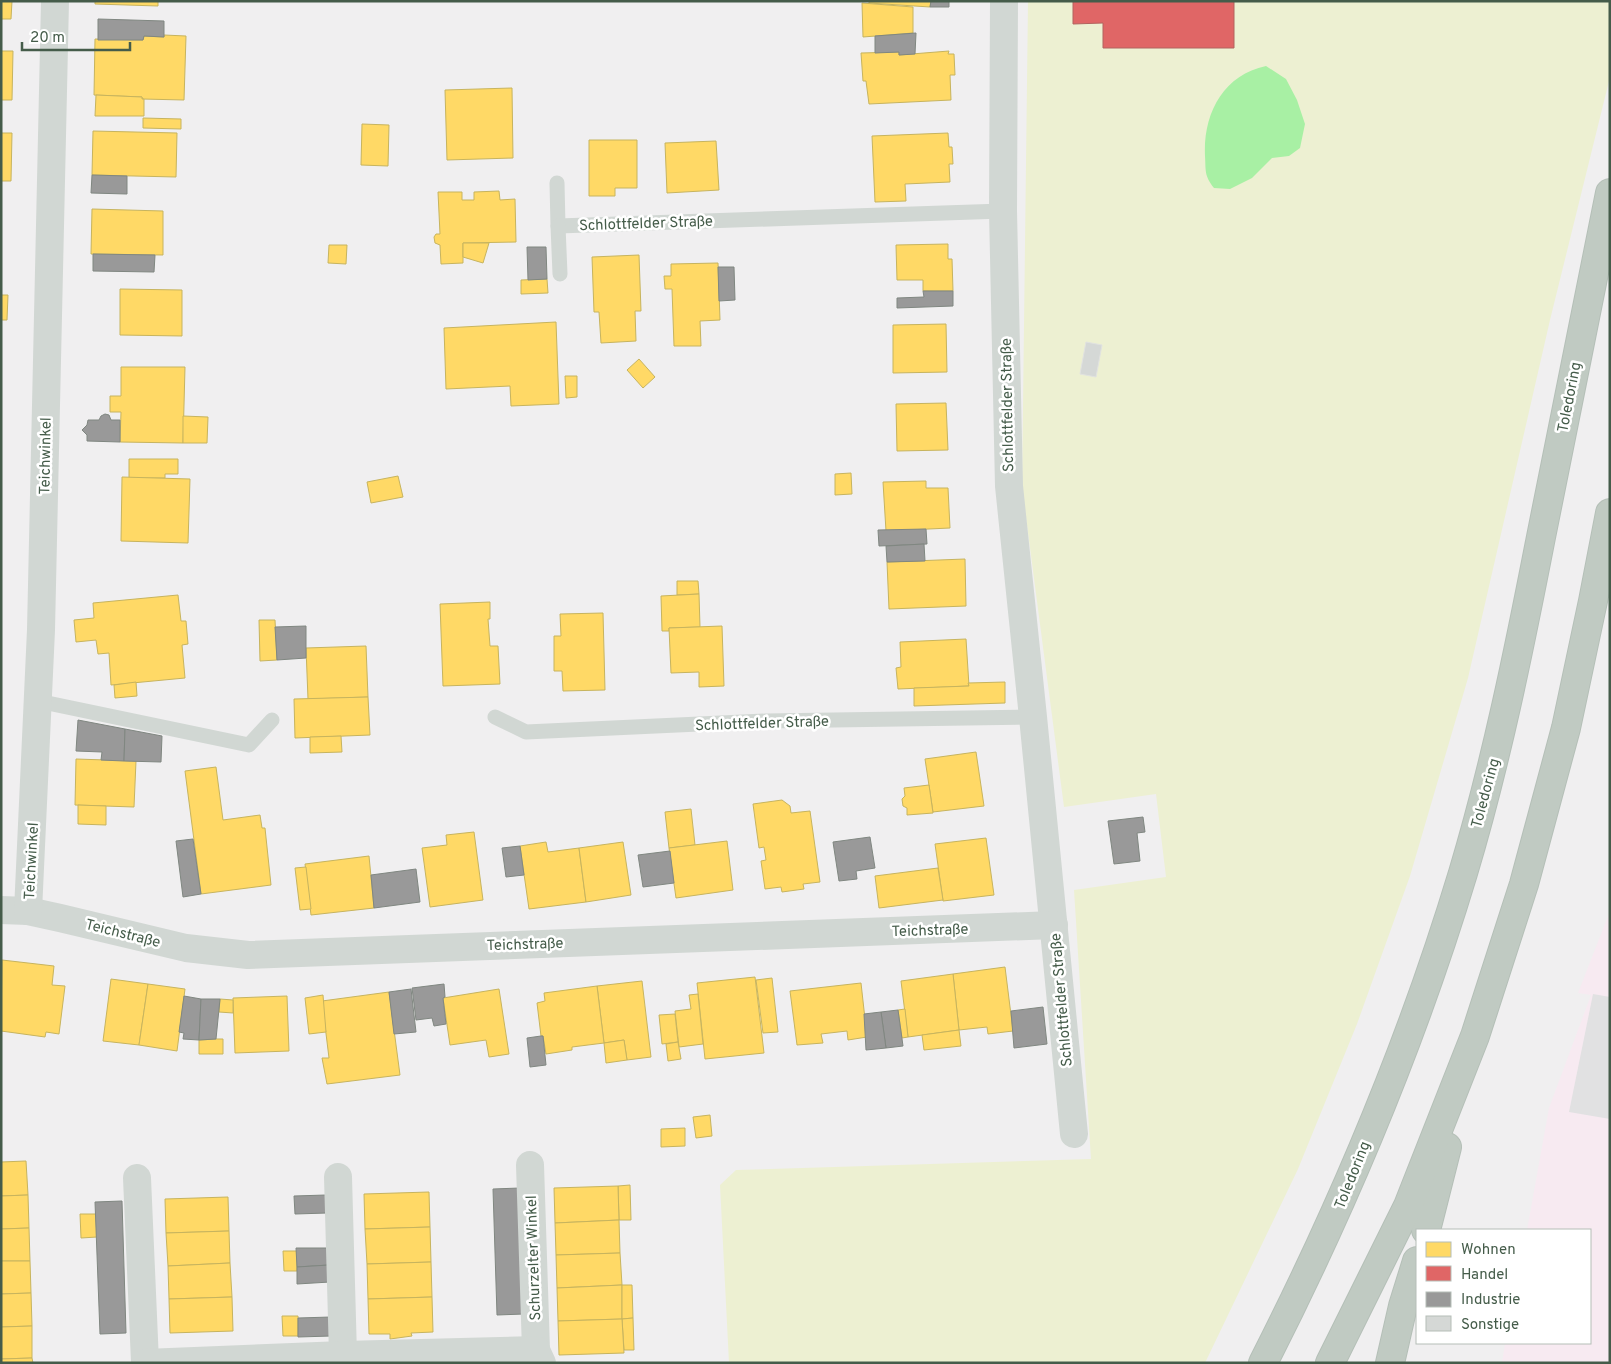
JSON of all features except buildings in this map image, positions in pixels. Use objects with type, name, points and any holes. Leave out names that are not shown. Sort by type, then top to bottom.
[{"type":"highway","name":"Toledoring","points":[[1263,1363],[1339,1207],[1406,1041],[1464,872],[1517,660],[1610,193]]},
{"type":"highway","points":[[1330,1363],[1408,1206],[1475,1036],[1524,884],[1566,728],[1610,513]]},
{"type":"highway","points":[[1426,1229],[1475,1036]]},
{"type":"highway","points":[[1390,1363],[1416,1264]]},
{"type":"street","name":"Teichwinkel","points":[[14,911],[38,701],[55,1]]},
{"type":"street","name":"Schlottfelder Straße","points":[[1004,1],[1003,211],[1008,486],[1074,1134]]},
{"type":"street","name":"Teichstraße","points":[[14,911],[186,948],[248,954],[1054,925]]},
{"type":"street","name":"Schurzelter Winkel","points":[[137,1178],[145,1362],[343,1355],[539,1356],[530,1165]]},
{"type":"street","points":[[338,1177],[343,1355]]},
{"type":"lane","name":"Schlottfelder Straße","points":[[557,183],[560,274]]},
{"type":"lane","name":"Schlottfelder Straße","points":[[558,226],[1003,211]]},
{"type":"lane","points":[[38,701],[249,745],[272,720]]},
{"type":"lane","name":"Schlottfelder Straße","points":[[495,718],[526,732],[766,721],[1033,717]]},
{"type":"shaded area","points":[[1028,1],[1610,1],[1610,77],[1550,320],[1468,678],[1410,876],[1357,1024],[1298,1169],[1205,1363],[729,1363],[720,1185],[736,1170],[1091,1159],[1074,890],[1166,877],[1156,794],[1064,807],[1022,487]]},
{"type":"shaded area","points":[[1266,66],[1286,79],[1297,100],[1305,124],[1300,148],[1289,156],[1272,158],[1252,178],[1230,189],[1214,188],[1207,176],[1205,156],[1205,140],[1212,111],[1227,87],[1251,71]]},
{"type":"shaded area","points":[[1610,911],[1610,1363],[1502,1363],[1505,1344],[1591,1344],[1591,1229],[1527,1229],[1549,1108],[1591,995],[1578,993]]},
{"type":"shaded area","points":[[1593,994],[1610,997],[1610,1119],[1569,1112]]}]
